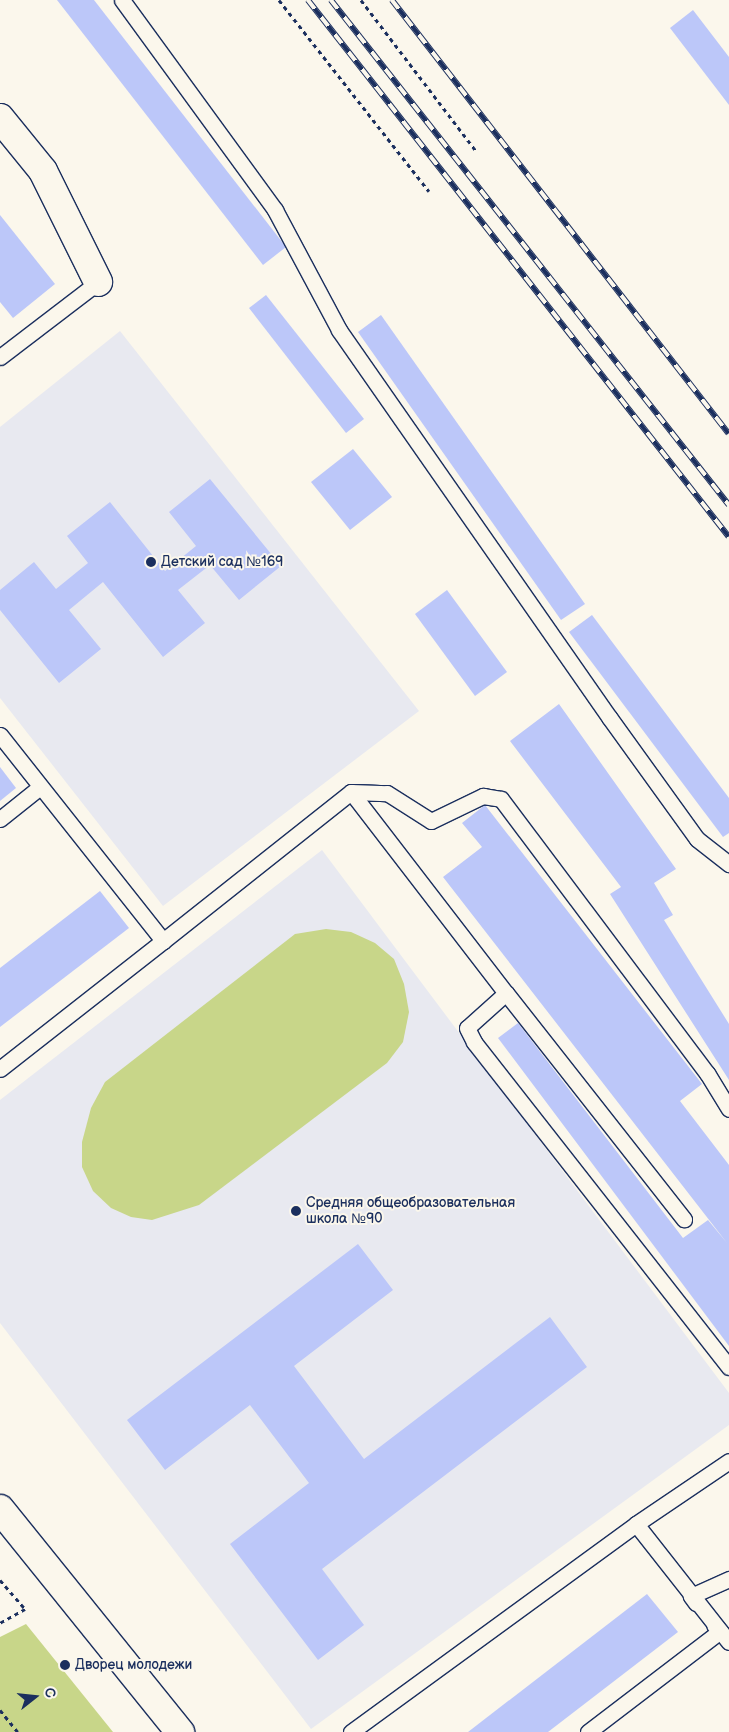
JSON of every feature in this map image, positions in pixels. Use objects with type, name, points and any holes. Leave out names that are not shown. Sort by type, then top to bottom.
[{"type":"main road","points":[[0,118],[43,170],[98,282]]},
{"type":"main road","points":[[0,1509],[180,1732]]},
{"type":"lane","points":[[122,0],[275,210],[339,330],[609,717],[697,839],[729,864]]},
{"type":"lane","points":[[0,357],[98,282]]},
{"type":"lane","points":[[0,735],[163,941]]},
{"type":"lane","points":[[0,819],[40,787]]},
{"type":"lane","points":[[351,792],[684,1219]]},
{"type":"lane","points":[[0,1069],[351,792],[387,793],[431,821],[483,796],[501,798],[707,1073],[729,1109]]},
{"type":"lane","points":[[506,993],[467,1028],[474,1042],[729,1367]]},
{"type":"lane","points":[[354,1731],[636,1524],[729,1460]]},
{"type":"lane","points":[[588,1732],[724,1637],[636,1524]]},
{"type":"lane","points":[[691,1596],[729,1579]]},
{"type":"path","points":[[279,0],[429,191]]},
{"type":"path","points":[[361,0],[477,152]]},
{"type":"path","points":[[0,1580],[25,1609],[0,1624]]},
{"type":"path","points":[[0,1710],[18,1732]]},
{"type":"shaded area","name":"Детский сад №169","points":[[120,331],[419,711],[163,906],[0,698],[0,427]]},
{"type":"shaded area","name":"Средняя общеобразовательная школа №90","points":[[322,850],[729,1393],[729,1425],[311,1729],[0,1323],[0,1100]]},
{"type":"green space","points":[[326,929],[351,932],[375,943],[394,959],[404,984],[409,1012],[403,1042],[387,1063],[199,1205],[152,1220],[131,1217],[111,1208],[93,1191],[82,1167],[82,1142],[91,1108],[105,1082],[295,934]]},
{"type":"green space","points":[[26,1624],[113,1732],[0,1732],[0,1637]]},
{"type":"building","points":[[57,0],[94,0],[286,247],[263,265]]},
{"type":"building","points":[[693,10],[729,57],[729,105],[670,28]]},
{"type":"building","points":[[0,215],[55,284],[13,318],[0,302]]},
{"type":"building","points":[[266,295],[364,419],[346,433],[249,308]]},
{"type":"building","points":[[381,315],[585,604],[561,620],[358,332]]},
{"type":"building","points":[[353,449],[392,497],[350,530],[311,482]]},
{"type":"building","points":[[210,479],[281,566],[239,600],[210,565],[178,590],[205,623],[163,657],[103,582],[69,610],[101,649],[59,683],[0,610],[0,590],[34,562],[56,589],[88,563],[67,536],[110,502],[165,571],[196,546],[169,512]]},
{"type":"building","points":[[447,590],[507,672],[475,696],[415,614]]},
{"type":"building","points":[[592,615],[729,798],[729,833],[723,837],[569,632]]},
{"type":"building","points":[[559,704],[676,869],[654,883],[673,915],[664,920],[729,1024],[729,1080],[610,894],[621,887],[510,741]]},
{"type":"building","points":[[0,767],[16,788],[0,801]]},
{"type":"building","points":[[485,805],[702,1084],[680,1101],[729,1165],[729,1346],[498,1038],[518,1023],[683,1238],[708,1220],[727,1243],[443,877],[482,847],[462,823]]},
{"type":"building","points":[[100,891],[129,928],[0,1027],[0,968]]},
{"type":"building","points":[[358,1244],[393,1290],[294,1366],[364,1459],[550,1317],[587,1367],[322,1569],[364,1625],[318,1660],[230,1544],[309,1483],[250,1405],[165,1470],[127,1420]]},
{"type":"building","points":[[647,1594],[678,1632],[548,1732],[468,1732]]},
{"type":"railway","points":[[308,0],[729,537]]},
{"type":"railway","points":[[331,0],[729,505]]},
{"type":"railway","points":[[392,0],[729,434]]},
{"type":"place","name":"Детский сад №169","points":[[151,562]]},
{"type":"place","name":"Средняя общеобразовательная школа №90","points":[[296,1211]]},
{"type":"place","name":"Дворец молодежи","points":[[65,1665]]}]
